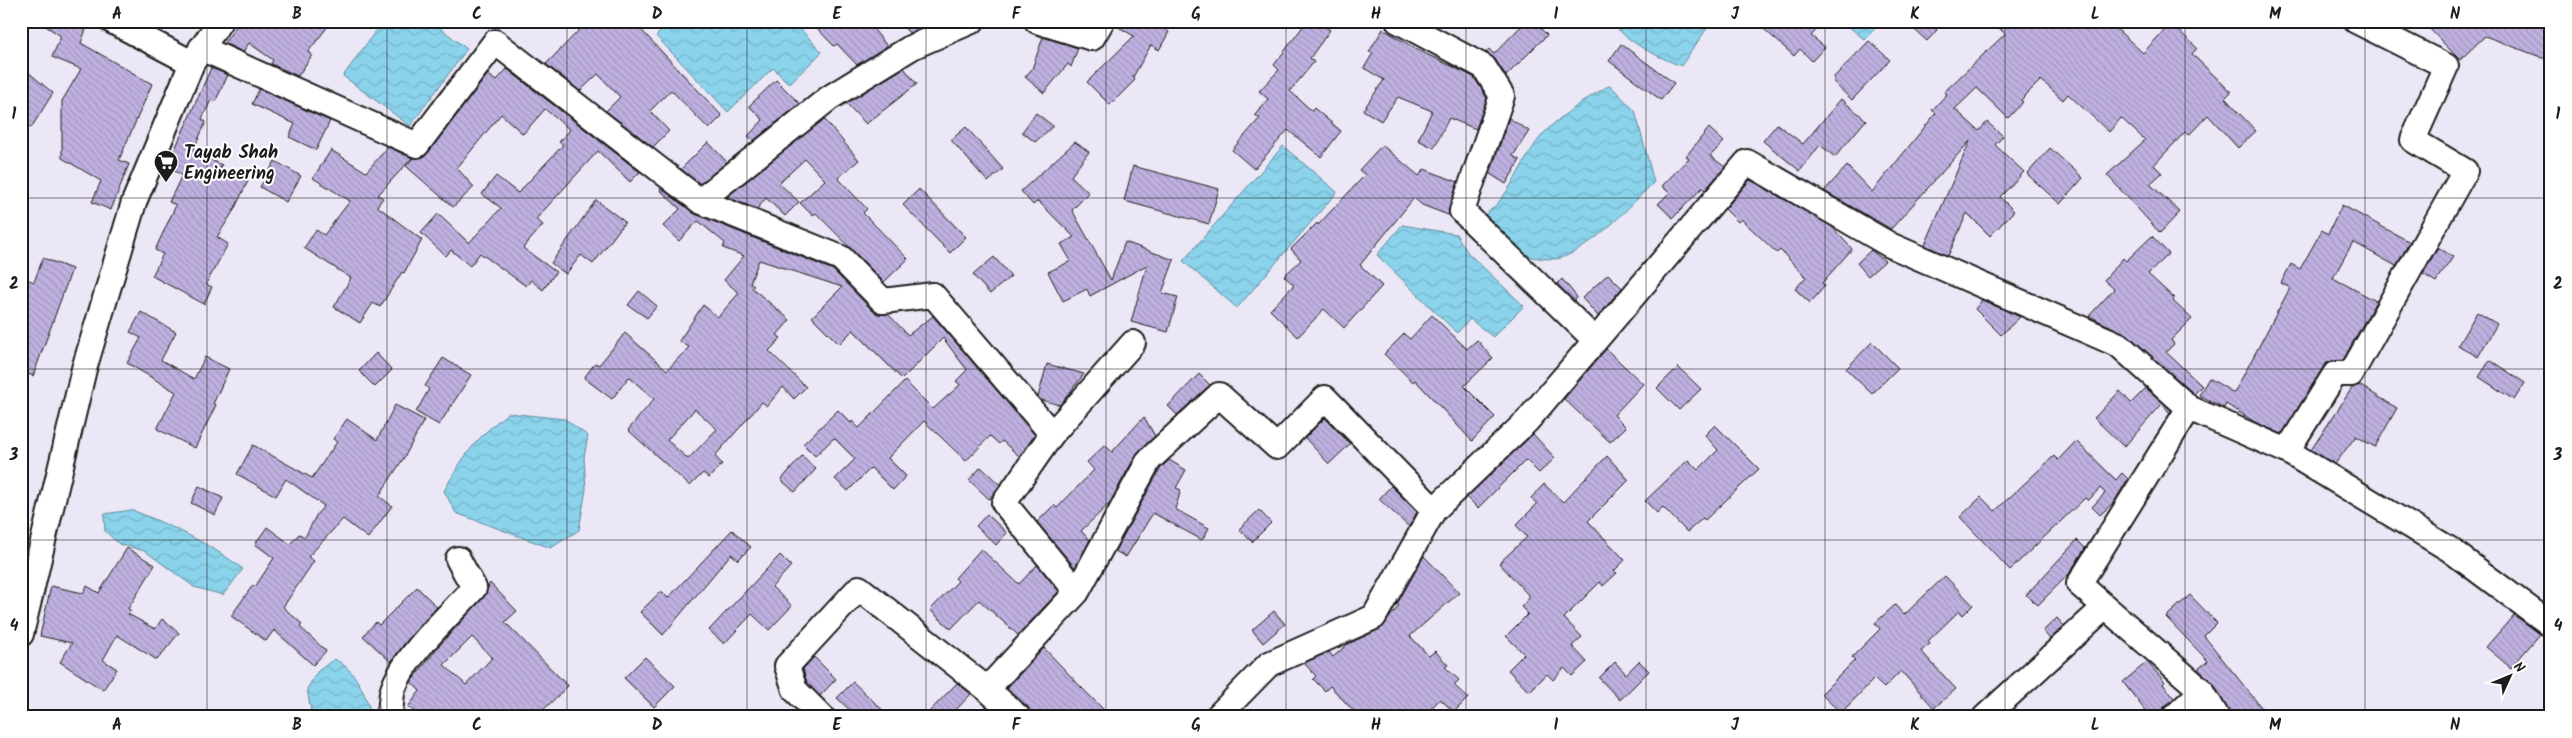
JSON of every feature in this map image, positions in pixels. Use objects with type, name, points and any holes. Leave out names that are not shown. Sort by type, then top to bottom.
[{"type":"street","points":[[112,21],[417,145],[495,42],[700,200],[841,258],[883,301],[933,295],[1052,434]]},
{"type":"street","points":[[21,634],[84,369],[134,202],[197,56],[220,21]]},
{"type":"street","points":[[700,200],[830,98],[912,47],[972,21]]},
{"type":"street","points":[[1037,21],[1092,38],[1102,21]]},
{"type":"street","points":[[1398,21],[1484,67],[1502,96],[1462,211],[1595,340]]},
{"type":"street","points":[[2287,451],[2335,374],[2351,374],[2465,170],[2414,140],[2446,66],[2356,21]]},
{"type":"street","points":[[1217,717],[1269,664],[1374,617],[1434,510],[1527,421],[1747,162],[1890,245],[2119,345],[2189,408],[2287,451],[2449,548],[2551,625]]},
{"type":"street","points":[[1077,592],[1004,503],[1052,434],[1133,343]]},
{"type":"street","points":[[987,689],[1077,592],[1148,460],[1220,395],[1277,447],[1325,398],[1434,510]]},
{"type":"street","points":[[2189,408],[2080,584],[2202,691],[2216,717]]},
{"type":"street","points":[[389,717],[393,692],[401,675],[420,646],[474,588],[458,559]]},
{"type":"street","points":[[822,717],[795,690],[787,666],[859,588],[987,689],[1018,717]]},
{"type":"street","points":[[1985,717],[2105,607]]},
{"type":"street","points":[[2174,717],[2202,691]]},
{"type":"water","points":[[383,21],[431,21],[467,49],[410,126],[343,76]]},
{"type":"water","points":[[671,21],[793,21],[822,52],[789,84],[773,68],[728,112],[656,36]]},
{"type":"water","points":[[1610,21],[1712,21],[1681,66],[1643,48]]},
{"type":"water","points":[[1842,21],[1881,21],[1865,40]]},
{"type":"water","points":[[1610,85],[1635,111],[1654,182],[1611,225],[1574,252],[1557,259],[1515,255],[1482,217],[1492,209],[1507,191],[1532,149],[1545,132],[1572,109]]},
{"type":"water","points":[[1283,146],[1337,192],[1237,308],[1183,261]]},
{"type":"water","points":[[1402,225],[1456,234],[1468,253],[1524,306],[1493,337],[1470,319],[1457,333],[1377,255]]},
{"type":"water","points":[[508,413],[565,419],[588,436],[584,457],[586,489],[579,530],[551,548],[456,513],[444,491],[471,448]]},
{"type":"water","points":[[132,510],[190,536],[217,551],[243,569],[223,595],[194,587],[145,551],[119,544],[105,531],[104,514]]},
{"type":"water","points":[[334,659],[348,669],[359,683],[372,717],[312,717],[307,689],[317,672]]},
{"type":"building","points":[[38,21],[89,21],[81,43],[152,84],[119,160],[129,164],[111,210],[92,202],[101,181],[62,158],[62,101],[81,69],[52,57],[61,36]]},
{"type":"building","points":[[240,21],[332,21],[308,52],[312,55],[298,76],[271,64],[273,60],[249,43],[243,52],[224,43]]},
{"type":"building","points":[[588,21],[633,21],[722,116],[709,129],[671,90],[650,111],[669,131],[653,147],[606,111],[620,97],[598,74],[580,91],[546,64]]},
{"type":"building","points":[[810,21],[841,21],[850,30],[860,21],[867,21],[887,46],[857,65],[837,44],[834,46]]},
{"type":"building","points":[[898,21],[936,21],[909,33]]},
{"type":"building","points":[[1116,21],[1167,21],[1163,28],[1169,32],[1159,50],[1151,45],[1133,77],[1135,80],[1110,105],[1087,82],[1134,36],[1115,25]]},
{"type":"building","points":[[1307,21],[1318,21],[1330,30],[1310,58],[1314,62],[1290,91],[1312,111],[1314,108],[1341,131],[1321,157],[1288,130],[1254,169],[1232,150],[1260,118],[1255,115],[1268,99],[1259,91],[1279,70],[1274,65]]},
{"type":"building","points":[[1526,21],[1533,21],[1547,35],[1506,76],[1495,59],[1486,52],[1489,49],[1494,54]]},
{"type":"building","points":[[1755,21],[1824,21],[1811,36],[1825,47],[1812,61],[1800,49],[1794,56]]},
{"type":"building","points":[[1905,21],[1927,21],[1937,30],[1927,41]]},
{"type":"building","points":[[1992,21],[2108,21],[2143,53],[2171,23],[2197,48],[2192,54],[2231,92],[2225,98],[2256,131],[2238,148],[2208,115],[2189,135],[2185,132],[2154,165],[2162,173],[2150,184],[2180,212],[2160,233],[2107,175],[2145,140],[2121,118],[2109,132],[2068,94],[2063,100],[2041,80],[2021,100],[2023,102],[2008,118],[1977,88],[1955,109],[1979,131],[1987,122],[2003,136],[1995,145],[2024,172],[2000,197],[2014,211],[1990,236],[1967,213],[1948,256],[1925,245],[1970,141],[1891,229],[1824,191],[1847,166],[1872,192],[1936,113],[1932,110],[1947,94],[1944,92],[2005,34]]},
{"type":"building","points":[[2422,21],[2551,21],[2551,61],[2485,36],[2460,60]]},
{"type":"building","points":[[1383,29],[1416,49],[1474,77],[1487,98],[1476,129],[1449,118],[1434,148],[1418,140],[1432,111],[1398,97],[1381,121],[1363,110],[1384,80],[1364,68],[1373,53],[1369,52]]},
{"type":"building","points":[[1043,37],[1078,48],[1071,67],[1068,64],[1044,93],[1025,77],[1032,69]]},
{"type":"building","points":[[1869,41],[1890,60],[1852,100],[1834,83],[1834,77]]},
{"type":"building","points":[[1621,44],[1674,83],[1661,100],[1609,61]]},
{"type":"building","points":[[21,66],[53,93],[31,128],[21,122]]},
{"type":"building","points":[[211,68],[228,75],[215,102],[211,100],[202,119],[206,122],[193,151],[222,165],[220,168],[248,181],[234,210],[217,237],[228,244],[206,284],[212,287],[204,304],[152,276],[163,254],[155,250],[176,205],[169,202],[182,175],[167,167]]},
{"type":"building","points":[[904,68],[917,84],[866,124],[846,103]]},
{"type":"building","points":[[507,69],[640,172],[630,182],[598,151],[536,219],[543,225],[523,248],[556,272],[543,290],[531,280],[526,286],[480,253],[470,266],[451,250],[446,256],[421,233],[438,214],[469,243],[501,208],[482,194],[496,176],[518,193],[563,145],[559,142],[570,130],[545,109],[523,134],[501,114],[457,168],[474,187],[453,207],[406,166],[413,158],[423,157],[428,153],[488,74],[496,81]]},
{"type":"building","points":[[776,80],[800,104],[753,141],[748,136],[763,120],[749,106]]},
{"type":"building","points":[[259,89],[330,121],[316,150],[289,137],[295,124],[252,104]]},
{"type":"building","points":[[1841,99],[1866,120],[1835,157],[1820,145],[1800,171],[1763,141],[1777,124],[1803,144]]},
{"type":"building","points":[[1036,113],[1053,126],[1035,142],[1022,132]]},
{"type":"building","points":[[1509,118],[1529,131],[1513,156],[1520,160],[1506,184],[1490,174]]},
{"type":"building","points":[[824,119],[859,160],[838,178],[867,209],[863,213],[908,259],[884,282],[816,213],[813,216],[800,203],[825,180],[805,159],[779,183],[799,202],[785,216],[766,198],[757,209],[727,197]]},
{"type":"building","points":[[966,127],[1003,169],[988,182],[951,140]]},
{"type":"building","points":[[1709,128],[1724,142],[1710,156],[1725,167],[1705,190],[1702,188],[1673,218],[1658,204],[1669,193],[1662,186],[1689,158],[1686,156]]},
{"type":"building","points":[[708,142],[727,162],[700,184],[681,169]]},
{"type":"building","points":[[1075,142],[1089,152],[1071,176],[1089,193],[1072,210],[1111,280],[1125,242],[1174,260],[1162,293],[1178,297],[1168,332],[1131,322],[1147,265],[1090,296],[1087,289],[1063,301],[1048,272],[1071,261],[1061,244],[1074,237],[1038,201],[1033,205],[1021,191]]},
{"type":"building","points":[[1382,145],[1419,176],[1424,169],[1458,182],[1448,215],[1422,205],[1414,198],[1360,265],[1382,286],[1344,328],[1324,309],[1298,337],[1270,310],[1294,285],[1284,276],[1301,260],[1291,249],[1317,223],[1318,225],[1365,175],[1359,170]]},
{"type":"building","points":[[388,147],[412,158],[378,195],[383,198],[377,206],[422,240],[404,273],[402,272],[380,307],[373,303],[360,323],[334,307],[351,278],[304,248],[316,230],[324,235],[350,201],[313,178],[331,150],[366,172]]},
{"type":"building","points":[[2050,148],[2083,178],[2060,204],[2027,174]]},
{"type":"building","points":[[275,161],[301,176],[286,202],[260,187]]},
{"type":"building","points":[[1133,166],[1219,189],[1209,224],[1124,201]]},
{"type":"building","points":[[1750,180],[1831,226],[1852,249],[1822,283],[1825,286],[1810,303],[1795,289],[1806,277],[1780,250],[1777,253],[1741,219],[1738,222],[1725,209]]},
{"type":"building","points":[[661,188],[695,214],[833,270],[873,311],[879,314],[888,314],[908,335],[933,316],[1035,435],[1019,456],[1002,441],[999,444],[990,436],[966,461],[924,421],[888,458],[906,476],[893,490],[871,468],[848,491],[835,479],[855,459],[834,438],[815,456],[803,444],[838,410],[859,428],[905,381],[933,409],[960,385],[956,381],[967,370],[943,338],[902,379],[853,330],[839,344],[812,317],[842,287],[759,260],[750,283],[754,286],[752,288],[790,320],[777,335],[781,338],[769,351],[806,387],[794,399],[783,387],[767,406],[762,402],[715,456],[722,464],[709,478],[703,473],[690,486],[628,430],[654,399],[629,377],[612,399],[584,378],[595,363],[599,365],[625,333],[667,370],[689,347],[679,341],[703,305],[718,317],[739,293],[724,280],[744,256],[723,248],[725,243],[698,221],[679,241],[663,226],[680,209],[660,190]],"holes":[[[695,409],[717,429],[688,459],[667,440]]]},
{"type":"building","points":[[919,189],[966,237],[950,253],[903,205]]},
{"type":"building","points":[[596,200],[625,222],[593,264],[581,255],[566,274],[551,263]]},
{"type":"building","points":[[2342,205],[2410,242],[2396,266],[2353,242],[2333,278],[2376,301],[2343,360],[2329,362],[2324,366],[2282,434],[2255,422],[2226,404],[2224,408],[2199,395],[2209,378],[2234,393],[2290,288],[2281,283],[2291,264],[2300,269],[2322,230],[2328,234]]},
{"type":"building","points":[[2152,236],[2169,254],[2148,274],[2175,299],[2173,301],[2192,319],[2171,340],[2174,344],[2166,352],[2202,386],[2194,394],[2128,335],[2089,316],[2114,289],[2104,280],[2123,258],[2126,261]]},
{"type":"building","points":[[2438,247],[2453,257],[2436,282],[2423,274]]},
{"type":"building","points":[[1871,250],[1885,261],[1868,276],[1857,263]]},
{"type":"building","points":[[994,257],[1011,276],[990,294],[973,275]]},
{"type":"building","points":[[43,258],[72,269],[33,376],[21,371],[21,277],[34,282]]},
{"type":"building","points":[[1608,274],[1622,288],[1598,316],[1582,298]]},
{"type":"building","points":[[1562,279],[1577,297],[1574,301],[1557,284]]},
{"type":"building","points":[[639,291],[657,306],[647,318],[628,305]]},
{"type":"building","points":[[1982,300],[2020,317],[2001,335],[1975,309]]},
{"type":"building","points":[[141,312],[176,332],[161,360],[194,379],[205,357],[229,369],[213,404],[216,405],[195,448],[157,429],[176,392],[127,363],[141,338],[130,332]]},
{"type":"building","points":[[2477,312],[2497,324],[2478,357],[2458,345]]},
{"type":"building","points":[[1432,315],[1467,349],[1477,340],[1493,358],[1464,386],[1495,417],[1472,441],[1415,380],[1413,382],[1384,354],[1404,334],[1410,339]]},
{"type":"building","points":[[1872,342],[1898,368],[1872,394],[1846,369]]},
{"type":"building","points":[[1606,349],[1643,384],[1614,415],[1626,427],[1610,442],[1564,399]]},
{"type":"building","points":[[376,353],[392,370],[375,387],[359,371]]},
{"type":"building","points":[[443,358],[471,375],[439,425],[416,412],[429,389],[425,386]]},
{"type":"building","points":[[2490,360],[2525,383],[2514,400],[2479,377]]},
{"type":"building","points":[[1047,364],[1084,374],[1060,405],[1041,400],[1038,397]]},
{"type":"building","points":[[1678,367],[1701,389],[1679,410],[1657,388]]},
{"type":"building","points":[[1199,374],[1210,385],[1177,415],[1168,406]]},
{"type":"building","points":[[2359,385],[2397,408],[2375,447],[2356,436],[2335,464],[2311,450],[2352,388]]},
{"type":"building","points":[[2146,388],[2171,410],[2170,413],[2162,404],[2124,447],[2094,418],[2120,391],[2131,403]]},
{"type":"building","points":[[395,405],[424,420],[405,456],[379,496],[392,506],[368,538],[343,519],[308,557],[314,561],[283,607],[302,624],[300,627],[326,651],[313,665],[274,630],[266,641],[231,616],[253,585],[255,587],[274,558],[255,544],[267,527],[290,544],[299,534],[305,537],[317,514],[324,506],[286,479],[276,496],[237,474],[253,445],[312,478],[337,442],[333,439],[347,419],[377,440]]},
{"type":"building","points":[[1144,417],[1155,436],[1137,453],[1109,504],[1081,531],[1090,540],[1075,568],[1037,522],[1054,505],[1057,508],[1094,470],[1087,462],[1105,445],[1112,452]]},
{"type":"building","points":[[1325,418],[1350,444],[1329,464],[1305,438]]},
{"type":"building","points":[[1715,425],[1759,469],[1705,520],[1703,518],[1687,532],[1663,507],[1657,513],[1645,501],[1688,460],[1698,470],[1718,450],[1705,435]]},
{"type":"building","points":[[1533,434],[1555,458],[1539,473],[1526,460],[1478,508],[1467,497]]},
{"type":"building","points":[[2076,441],[2116,480],[2122,473],[2128,479],[2114,502],[2100,515],[2092,507],[2105,493],[2100,488],[2088,501],[2085,498],[2010,570],[1960,517],[1981,497],[1995,511],[2054,456],[2058,460]]},
{"type":"building","points":[[802,456],[816,469],[795,492],[781,480]]},
{"type":"building","points":[[1607,456],[1629,480],[1588,521],[1625,560],[1614,571],[1617,573],[1603,586],[1600,582],[1564,618],[1582,637],[1572,646],[1587,662],[1572,676],[1564,668],[1553,680],[1547,674],[1529,692],[1508,670],[1524,654],[1506,636],[1528,614],[1521,607],[1530,597],[1499,563],[1527,537],[1516,525],[1537,504],[1531,498],[1544,484],[1563,502]]},
{"type":"building","points":[[1169,460],[1186,470],[1176,488],[1181,490],[1175,509],[1209,528],[1202,540],[1153,513],[1126,557],[1115,551],[1160,469]]},
{"type":"building","points":[[981,467],[1000,485],[989,499],[969,480]]},
{"type":"building","points":[[199,486],[223,498],[215,515],[191,503]]},
{"type":"building","points":[[1391,486],[1417,512],[1409,527],[1379,499]]},
{"type":"building","points":[[1259,510],[1271,523],[1252,542],[1239,529]]},
{"type":"building","points":[[987,514],[1007,533],[996,545],[976,526]]},
{"type":"building","points":[[732,530],[751,547],[738,560],[731,554],[663,635],[640,612],[661,591],[668,598]]},
{"type":"building","points":[[2077,540],[2085,548],[2069,574],[2038,605],[2026,595]]},
{"type":"building","points":[[127,548],[155,565],[128,609],[131,611],[128,614],[155,629],[162,619],[179,633],[157,660],[117,635],[103,660],[117,669],[103,690],[60,662],[72,643],[40,636],[51,586],[83,593],[87,586],[99,593]]},
{"type":"building","points":[[981,549],[1019,584],[1037,565],[1059,591],[1018,635],[979,600],[951,629],[930,610],[958,581],[955,578]]},
{"type":"building","points":[[780,555],[791,566],[772,587],[792,606],[769,630],[752,614],[724,644],[709,630]]},
{"type":"building","points":[[1424,556],[1459,593],[1410,636],[1429,656],[1435,651],[1448,665],[1445,667],[1459,680],[1454,685],[1468,698],[1454,712],[1440,699],[1423,717],[1359,717],[1330,686],[1325,691],[1313,679],[1316,676],[1304,663],[1329,652],[1333,657],[1348,644],[1380,629],[1399,606],[1397,604]]},
{"type":"building","points":[[1945,576],[1973,605],[1963,615],[1959,611],[1928,641],[1930,644],[1921,651],[1956,689],[1934,708],[1901,671],[1884,688],[1874,679],[1841,713],[1821,694],[1855,660],[1852,657],[1880,629],[1875,623],[1895,605],[1904,615]]},
{"type":"building","points":[[490,583],[517,611],[505,622],[568,686],[536,717],[422,717],[408,707],[420,691],[411,682],[438,647],[484,597]],"holes":[[[472,637],[492,658],[466,685],[444,665]]]},
{"type":"building","points":[[417,587],[437,607],[391,662],[363,636],[376,622],[379,625]]},
{"type":"building","points":[[2190,595],[2217,623],[2204,636],[2269,717],[2231,717],[2214,684],[2198,669],[2208,661],[2166,617]]},
{"type":"building","points":[[1274,611],[1285,624],[1263,643],[1252,630]]},
{"type":"building","points":[[2514,615],[2540,634],[2511,668],[2486,647]]},
{"type":"building","points":[[2057,618],[2064,626],[2050,639],[2043,631]]},
{"type":"building","points":[[1044,648],[1111,717],[1031,717],[1028,707],[1007,688]]},
{"type":"building","points":[[645,657],[675,686],[654,707],[624,678]]},
{"type":"building","points":[[814,657],[836,679],[820,696],[807,683],[803,669]]},
{"type":"building","points":[[1639,661],[1649,671],[1620,700],[1599,678],[1615,662],[1626,674]]},
{"type":"building","points":[[2147,662],[2165,682],[2163,684],[2174,698],[2164,707],[2161,717],[2150,717],[2123,682]]},
{"type":"building","points":[[853,682],[890,717],[857,717],[837,698]]},
{"type":"building","points":[[957,683],[971,694],[949,717],[924,717]]},
{"type":"place","name":"Tayab Shah Engineering","points":[[166,183]]}]
